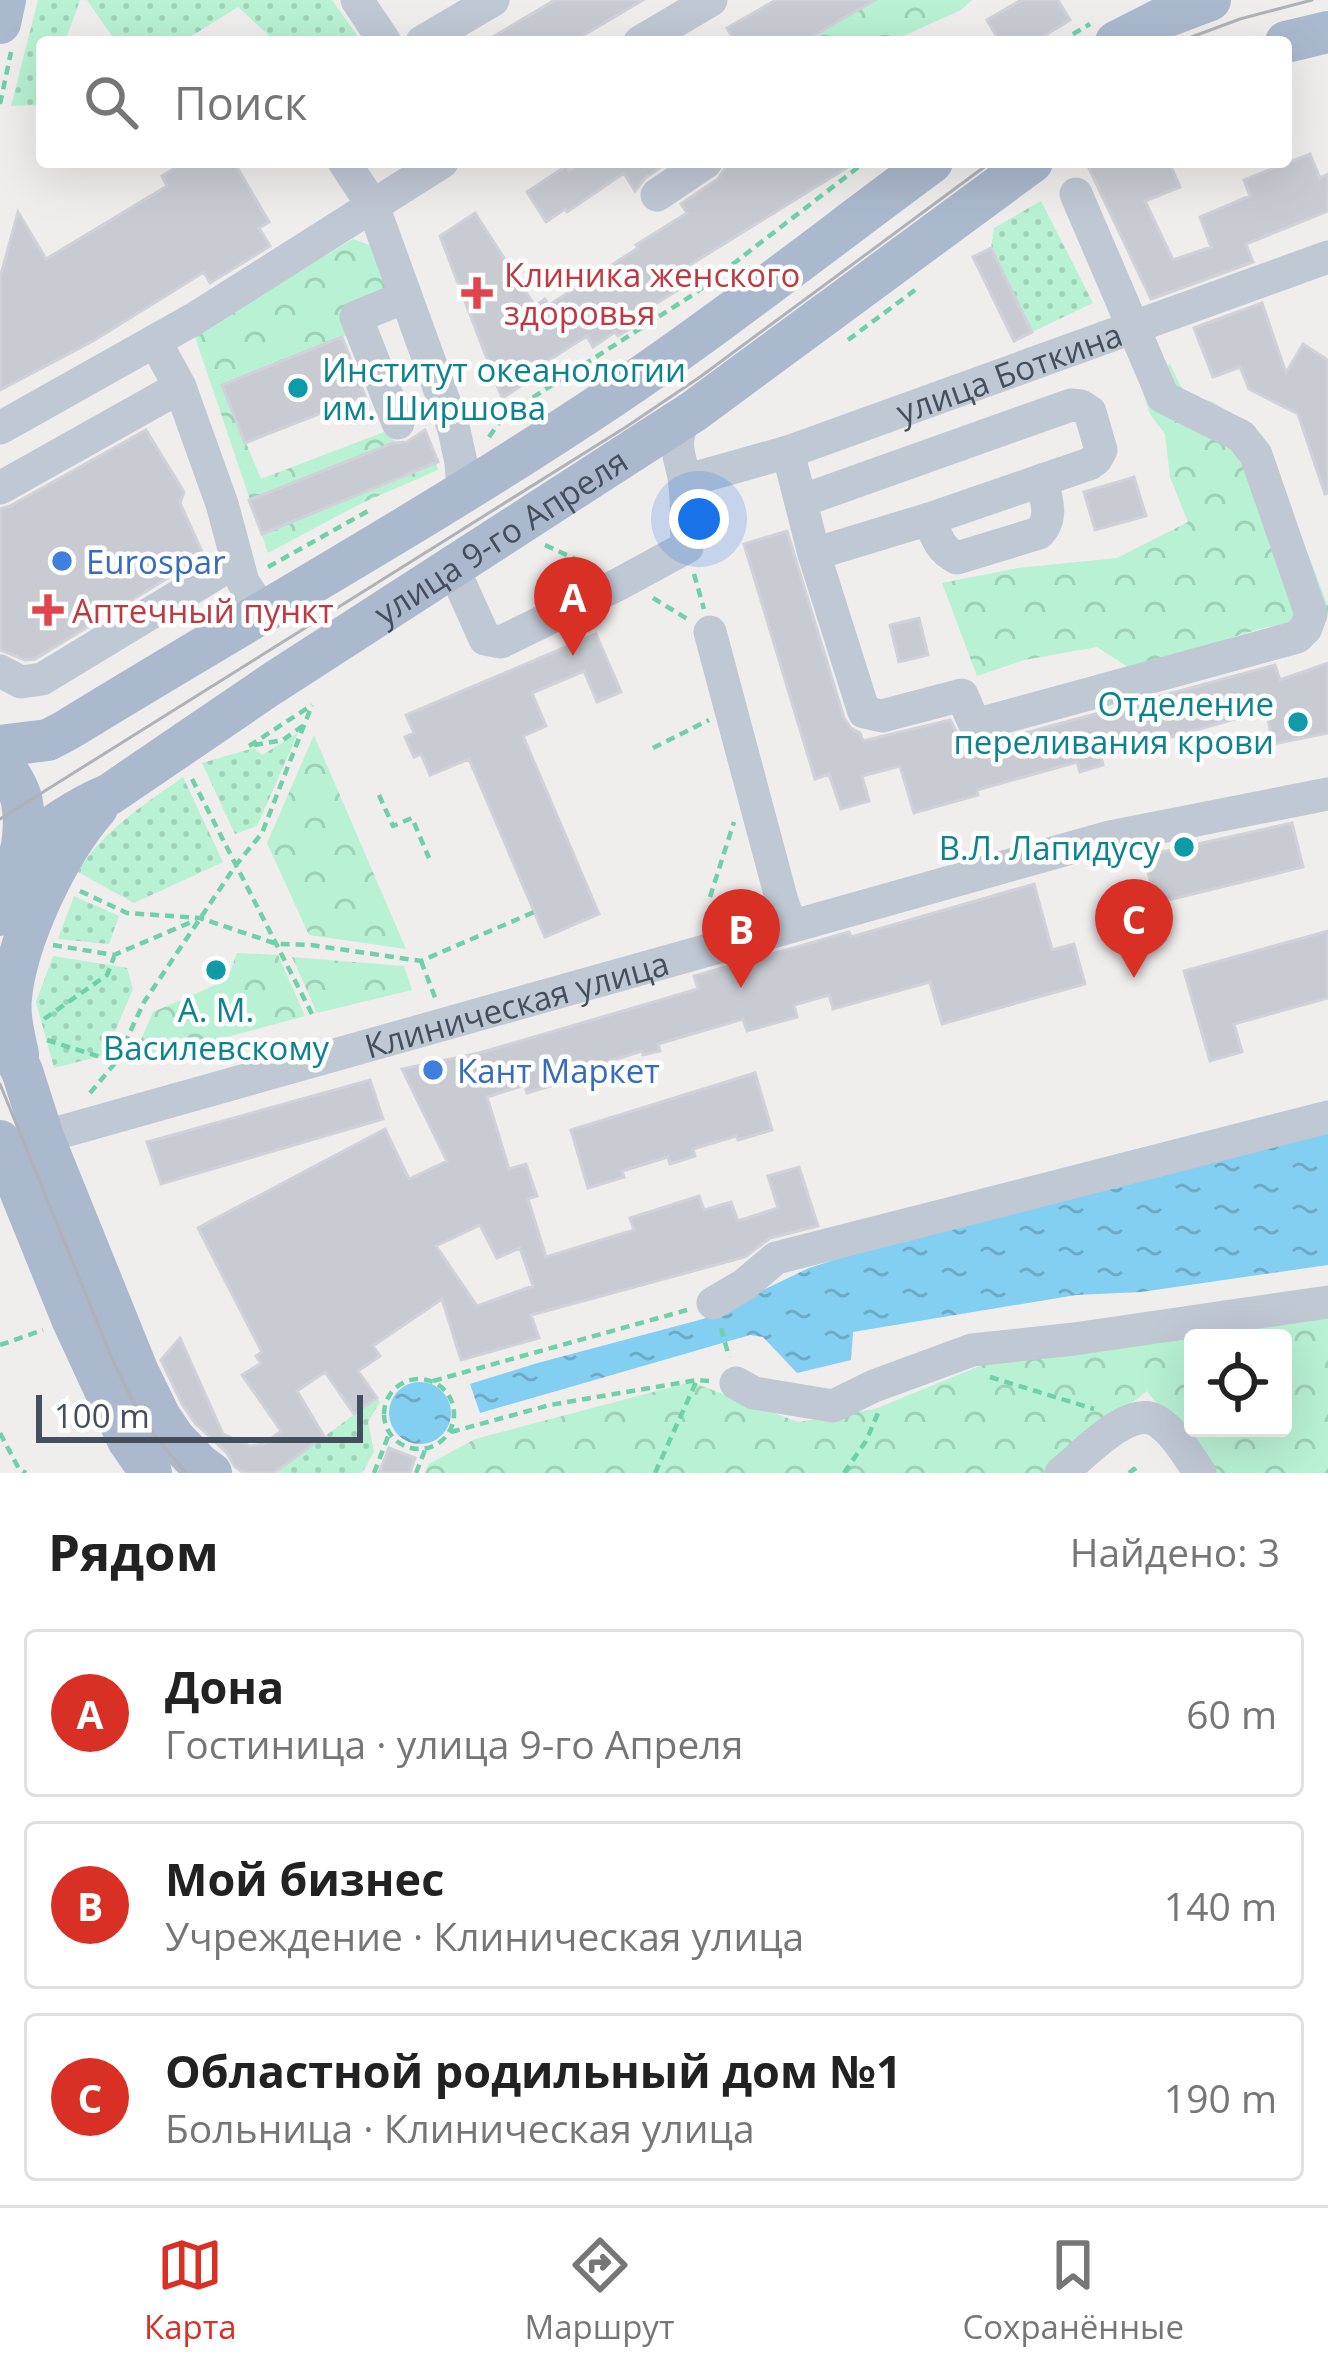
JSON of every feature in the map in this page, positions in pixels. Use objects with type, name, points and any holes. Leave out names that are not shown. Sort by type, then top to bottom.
[{"type":"main road","points":[[0,23],[5,0]]},
{"type":"main road","points":[[1128,36],[1210,0]]},
{"type":"main road","points":[[1292,41],[1328,32]]},
{"type":"main road","name":"улица 9-го Апреля","points":[[0,746],[48,740],[67,730],[463,493],[706,330],[924,168]]},
{"type":"main road","name":"улица 9-го Апреля","points":[[20,853],[81,806],[110,794],[686,417],[1024,168]]},
{"type":"main road","points":[[0,722],[43,731],[67,730]]},
{"type":"main road","points":[[0,760],[23,804],[20,853],[0,915]]},
{"type":"main road","points":[[33,1055],[13,1033],[10,1000],[23,951],[62,856],[110,794]]},
{"type":"main road","points":[[17,1028],[33,1055],[51,1134],[138,1372],[175,1439],[211,1473]]},
{"type":"main road","points":[[0,1141],[11,1196],[128,1441],[151,1473]]},
{"type":"street","points":[[356,0],[381,36]]},
{"type":"street","points":[[432,36],[493,0]]},
{"type":"street","points":[[650,36],[711,0]]},
{"type":"street","points":[[348,168],[373,206],[453,426],[463,493]]},
{"type":"street","points":[[0,428],[194,319],[433,168]]},
{"type":"street","points":[[657,195],[694,168]]},
{"type":"street","points":[[788,452],[814,554],[864,712],[882,716],[962,694],[975,725],[1297,637],[1311,614],[1256,455],[1241,436],[1163,397],[1076,194]]},
{"type":"street","name":"улица Боткина","points":[[685,481],[788,452],[1328,256]]},
{"type":"street","points":[[398,423],[356,317],[405,297]]},
{"type":"street","points":[[150,344],[180,387],[222,504],[235,562],[262,610]]},
{"type":"street","points":[[0,488],[180,387]]},
{"type":"street","points":[[801,501],[1071,405],[1090,412],[1101,450],[1089,464],[814,554]]},
{"type":"street","points":[[452,568],[485,639],[501,642],[687,547],[685,481],[676,452],[678,431],[686,417]]},
{"type":"street","points":[[453,426],[481,448],[504,458],[528,452]]},
{"type":"street","points":[[619,462],[685,481]]},
{"type":"street","points":[[929,519],[940,545],[958,558],[1039,533],[1049,515],[1042,480]]},
{"type":"street","points":[[0,670],[21,682],[42,679],[235,562]]},
{"type":"street","points":[[710,632],[791,926]]},
{"type":"street","name":"Клиническая улица","points":[[51,1134],[1110,837],[1328,794]]},
{"type":"street","points":[[713,1303],[776,1258],[1328,1117]]},
{"type":"street","points":[[736,1383],[754,1393],[832,1406],[972,1350],[1074,1340],[1328,1302]]},
{"type":"street","points":[[1061,1473],[1139,1416],[1163,1425],[1200,1473]]},
{"type":"path","points":[[481,448],[504,416],[694,294],[857,168]]},
{"type":"path","points":[[687,547],[710,632]]},
{"type":"path","points":[[51,1134],[116,1062],[144,1002],[262,833],[308,722],[312,705],[249,746],[283,740],[308,722]]},
{"type":"path","points":[[653,748],[730,710]]},
{"type":"path","points":[[185,766],[312,1014]]},
{"type":"path","points":[[710,897],[748,775]]},
{"type":"path","points":[[379,795],[393,826],[412,818],[429,858]]},
{"type":"path","points":[[64,884],[127,913],[200,919],[277,944],[421,961],[534,912]]},
{"type":"path","points":[[47,944],[115,955],[200,919]]},
{"type":"path","points":[[17,1028],[107,975],[115,955]]},
{"type":"path","points":[[421,961],[430,984]]},
{"type":"path","points":[[33,1055],[116,1062]]},
{"type":"path","points":[[433,1381],[713,1303],[736,1383],[697,1380],[550,1405],[451,1432],[433,1447],[420,1450],[389,1433],[386,1401],[405,1382],[433,1381],[444,1389],[455,1414],[451,1432]]},
{"type":"path","points":[[0,1345],[43,1330]]},
{"type":"path","points":[[939,1360],[1112,1414]]},
{"type":"path","points":[[655,1473],[697,1380]]},
{"type":"path","points":[[844,1473],[866,1441],[893,1380]]},
{"type":"path","points":[[0,1433],[3,1449],[26,1473]]},
{"type":"path","points":[[374,1473],[389,1433]]},
{"type":"path","points":[[416,1473],[425,1449]]},
{"type":"path","points":[[1129,1473],[1134,1469],[1137,1473]]},
{"type":"green space","points":[[38,0],[80,0],[67,36],[36,36],[36,105],[11,106]]},
{"type":"green space","points":[[87,0],[332,0],[358,36],[269,36],[238,7],[192,36],[112,36]]},
{"type":"green space","points":[[875,0],[972,0],[961,10],[903,36],[813,36]]},
{"type":"green space","points":[[1041,201],[1093,303],[1032,332],[991,248],[994,228]]},
{"type":"green space","points":[[353,239],[377,248],[391,311],[352,333],[222,385],[261,479],[384,432],[402,447],[429,438],[438,470],[362,503],[268,553],[194,334]]},
{"type":"green space","points":[[1170,364],[1185,395],[1213,402],[1262,435],[1328,615],[1259,629],[1131,669],[1097,647],[1024,660],[977,676],[942,583],[1018,568],[1117,558],[1188,522],[1170,477],[1165,434],[1150,414],[1138,377]]},
{"type":"green space","points":[[298,733],[257,826],[235,834],[202,763],[254,748],[262,755]]},
{"type":"green space","points":[[314,735],[406,949],[309,935],[267,843]]},
{"type":"green space","points":[[183,777],[223,862],[134,903],[78,872],[112,831]]},
{"type":"green space","points":[[74,896],[119,916],[109,944],[58,939]]},
{"type":"green space","points":[[237,953],[278,955],[305,1016],[131,1063],[153,1012],[227,980]]},
{"type":"green space","points":[[53,956],[127,968],[133,989],[105,1055],[54,1068],[36,1002]]},
{"type":"green space","points":[[292,957],[404,966],[412,990],[317,1013]]},
{"type":"green space","points":[[1328,1318],[1328,1473],[1211,1473],[1147,1391],[1043,1473],[425,1473],[429,1464],[475,1439],[691,1382],[798,1422],[875,1409],[982,1365],[1184,1338],[1184,1437],[1292,1437],[1292,1329],[1247,1329]]},
{"type":"green space","points":[[377,1398],[380,1402],[368,1422],[374,1452],[362,1473],[274,1473]]},
{"type":"water","points":[[1328,1131],[1328,1265],[1141,1292],[1076,1295],[853,1332],[851,1360],[797,1373],[763,1337],[750,1335],[480,1413],[470,1384],[703,1319],[809,1268],[965,1218]]},
{"type":"water","points":[[420,1382],[442,1391],[451,1413],[442,1435],[420,1444],[398,1435],[389,1413],[398,1391]]},
{"type":"building","points":[[555,0],[643,0],[582,36],[494,36]]},
{"type":"building","points":[[776,0],[875,0],[813,36],[732,36],[727,28]]},
{"type":"building","points":[[1021,0],[1058,0],[1070,20],[1044,36],[996,36],[987,20]]},
{"type":"building","points":[[1310,154],[1320,178],[1328,174],[1328,211],[1246,244],[1253,262],[1151,299],[1089,168],[1172,168],[1180,187],[1145,201],[1173,260],[1211,247],[1200,217],[1250,196],[1244,180],[1274,168],[1292,168],[1292,161]]},
{"type":"building","points":[[175,168],[238,168],[269,222],[259,228],[270,246],[210,283],[204,272],[93,341],[0,390],[0,278],[18,212],[46,259],[167,186],[162,176]]},
{"type":"building","points":[[563,168],[659,168],[635,191],[624,173],[546,222],[527,192]]},
{"type":"building","points":[[725,168],[846,168],[685,268],[687,272],[676,279],[681,288],[649,308],[653,314],[593,347],[587,336],[502,398],[440,236],[475,213],[535,306],[545,299],[549,305],[687,213],[681,204],[718,179]]},
{"type":"building","points":[[991,248],[1032,332],[1014,341],[973,257]]},
{"type":"building","points":[[1262,303],[1286,373],[1303,344],[1328,360],[1328,493],[1298,414],[1249,389],[1240,367],[1213,377],[1194,328]]},
{"type":"building","name":"Институт океанологии им. Ширшова","points":[[342,337],[365,396],[245,443],[222,385]]},
{"type":"building","points":[[146,430],[184,492],[180,503],[204,556],[35,659],[0,650],[0,509]]},
{"type":"building","points":[[425,430],[438,462],[262,534],[249,500],[393,443],[407,442]]},
{"type":"building","points":[[1134,477],[1146,516],[1095,530],[1084,492]]},
{"type":"building","points":[[787,531],[844,718],[863,741],[950,720],[961,740],[981,745],[1275,665],[1280,680],[1328,663],[1328,733],[1273,744],[1266,710],[1101,757],[1103,765],[1080,772],[1077,762],[914,813],[900,766],[862,776],[869,801],[841,809],[829,774],[815,779],[744,544]]},
{"type":"building","points":[[919,618],[928,655],[899,662],[890,625]]},
{"type":"building","points":[[596,634],[621,692],[597,702],[584,671],[532,693],[546,726],[523,736],[599,914],[545,937],[469,759],[430,775],[421,754],[414,757],[405,737],[414,733],[406,715]]},
{"type":"building","points":[[1292,823],[1303,867],[1156,903],[1144,856]]},
{"type":"building","points":[[1034,884],[1052,950],[1074,944],[1085,984],[942,1024],[930,982],[833,1009],[829,995],[794,1005],[797,1017],[747,1031],[743,1019],[658,1044],[660,1051],[643,1055],[642,1051],[588,1068],[590,1074],[527,1093],[525,1085],[487,1097],[509,1169],[526,1164],[537,1196],[528,1199],[546,1257],[634,1230],[630,1218],[699,1196],[704,1210],[731,1202],[738,1221],[778,1208],[768,1176],[799,1167],[818,1226],[770,1238],[745,1257],[531,1315],[539,1338],[461,1360],[442,1299],[373,1346],[380,1356],[358,1371],[377,1398],[354,1414],[325,1372],[297,1391],[324,1436],[274,1473],[244,1473],[195,1423],[161,1360],[180,1338],[223,1434],[250,1446],[264,1444],[281,1431],[242,1375],[261,1363],[256,1356],[262,1352],[198,1228],[385,1129],[409,1179],[447,1161],[402,1069],[479,1053],[698,989],[694,976],[849,932],[851,937]],"holes":[[[480,1225],[497,1258],[520,1248],[533,1286],[477,1306],[436,1246]]]},
{"type":"building","points":[[1328,931],[1328,998],[1234,1024],[1242,1052],[1210,1061],[1184,971]]},
{"type":"building","points":[[755,1073],[772,1130],[693,1149],[695,1156],[670,1164],[668,1157],[622,1171],[624,1177],[588,1188],[571,1130]]},
{"type":"building","points":[[370,1080],[383,1119],[161,1184],[147,1142]]},
{"type":"building","points":[[389,1448],[415,1458],[410,1473],[379,1473]]},
{"type":"tram line","points":[[1194,36],[1312,0]]},
{"type":"tram line","points":[[0,819],[626,427],[983,168]]},
{"type":"tram line","points":[[0,1084],[113,1361],[142,1420],[186,1473]]},
{"type":"place","name":"Клиника женского здоровья","points":[[477,293]]},
{"type":"place","name":"Институт океанологии им. Ширшова","points":[[298,388]]},
{"type":"place","name":"Eurospar","points":[[62,561]]},
{"type":"place","name":"Аптечный пункт","points":[[48,610]]},
{"type":"place","name":"Дона","points":[[573,656]]},
{"type":"place","name":"Отделение переливания крови","points":[[1298,722]]},
{"type":"place","name":"В.Л. Лапидусу","points":[[1184,847]]},
{"type":"place","name":"А. М. Василевскому","points":[[216,970]]},
{"type":"place","name":"Областной родильный дом №1","points":[[1134,978]]},
{"type":"place","name":"Мой бизнес","points":[[741,988]]},
{"type":"place","name":"Кант Маркет","points":[[433,1070]]}]
